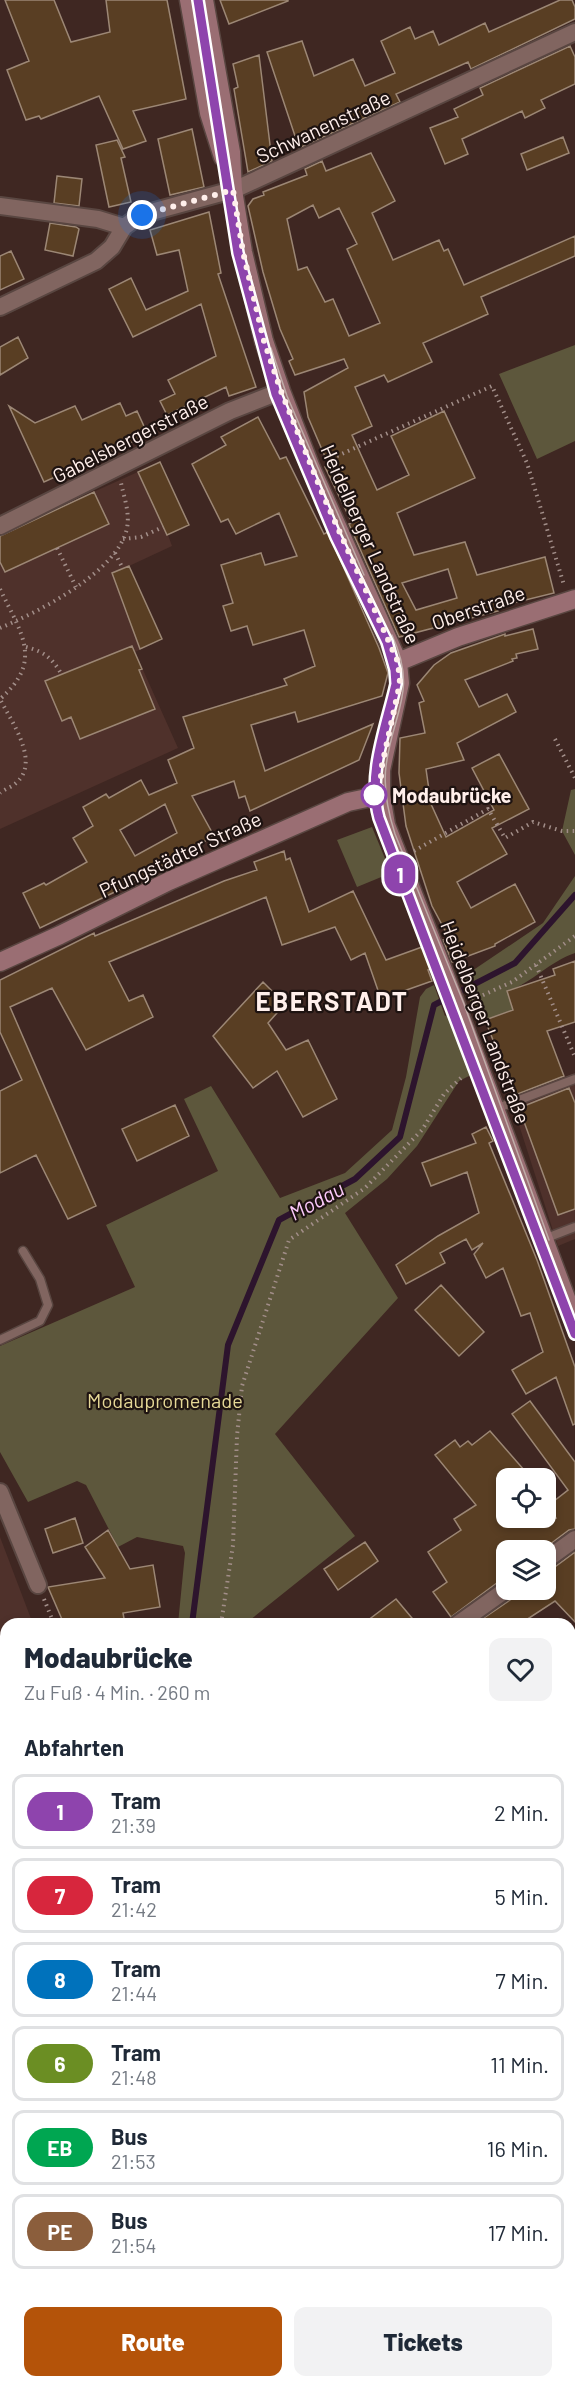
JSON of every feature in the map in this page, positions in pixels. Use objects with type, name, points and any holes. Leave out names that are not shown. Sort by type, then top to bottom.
[{"type":"street","name":"Heidelberger Landstraße","points":[[189,0],[209,113],[233,190]]},
{"type":"street","name":"Heidelberger Landstraße","points":[[204,0],[231,152],[233,190],[243,252],[264,341],[311,468],[398,662],[400,683],[381,770],[381,795],[388,830],[446,977],[575,1322]]},
{"type":"street","name":"Schwanenstraße","points":[[0,308],[96,261],[112,247],[124,227],[148,213],[233,190],[575,32]]},
{"type":"street","points":[[0,206],[98,219],[124,227]]},
{"type":"street","name":"Gabelsbergerstraße","points":[[0,526],[230,411],[281,391]]},
{"type":"street","name":"Oberstraße","points":[[398,662],[458,636],[572,600]]},
{"type":"street","name":"Pfungstädter Straße","points":[[0,962],[170,881],[348,802],[381,795]]},
{"type":"street","points":[[0,1492],[38,1585]]},
{"type":"street","points":[[556,1553],[575,1539]]},
{"type":"street","points":[[466,1618],[496,1597]]},
{"type":"lane","points":[[495,1109],[575,1079]]},
{"type":"lane","points":[[544,1239],[575,1227]]},
{"type":"lane","points":[[0,1340],[40,1321],[48,1305],[40,1279],[22,1251]]},
{"type":"path","points":[[311,468],[492,386],[527,463],[572,600]]},
{"type":"path","points":[[0,628],[36,612],[76,587],[115,553],[127,528],[127,510],[120,480],[115,470]]},
{"type":"path","points":[[123,540],[141,537],[163,527]]},
{"type":"path","points":[[57,548],[76,587]]},
{"type":"path","points":[[115,553],[123,569]]},
{"type":"path","points":[[0,589],[26,647],[24,672],[0,699],[27,763],[17,782],[0,793]]},
{"type":"path","points":[[26,647],[41,651],[54,663],[62,675]]},
{"type":"path","points":[[555,739],[575,778]]},
{"type":"path","points":[[400,859],[488,809],[505,838],[533,822],[562,831],[575,831]]},
{"type":"path","points":[[456,1004],[512,982],[575,936]]},
{"type":"path","points":[[536,965],[575,1057]]},
{"type":"path","points":[[222,1618],[233,1545],[237,1436],[242,1386],[289,1240],[365,1188],[423,1130],[444,1094],[469,1071]]},
{"type":"path","points":[[38,1585],[52,1618]]},
{"type":"shaded area","points":[[160,462],[189,525],[168,535],[172,546],[129,566],[162,639],[135,652],[178,748],[0,829],[0,534]]},
{"type":"shaded area","points":[[575,1073],[575,1239],[558,1246],[510,1097]]},
{"type":"shaded area","points":[[0,1537],[31,1618],[0,1618]]},
{"type":"green space","points":[[575,345],[575,441],[537,459],[499,374]]},
{"type":"green space","points":[[575,789],[575,855],[562,831],[571,790]]},
{"type":"green space","points":[[372,827],[391,873],[357,887],[337,840]]},
{"type":"green space","points":[[575,876],[575,953],[557,961],[525,983],[508,991],[513,1010],[485,1020],[467,997],[463,977],[543,923]]},
{"type":"green space","name":"Modaupromenade","points":[[434,985],[445,1016],[451,1014],[473,1074],[459,1081],[417,1146],[387,1179],[345,1213],[398,1298],[275,1434],[355,1536],[252,1618],[179,1618],[185,1553],[183,1546],[137,1537],[118,1547],[86,1485],[77,1481],[28,1502],[0,1452],[0,1346],[135,1287],[106,1225],[218,1171],[184,1099],[211,1086],[280,1198],[345,1173],[392,1130],[406,1077],[420,997],[426,989]]},
{"type":"building","points":[[5,0],[54,0],[71,42],[110,32],[106,0],[167,0],[186,99],[133,111],[146,141],[123,149],[99,96],[41,119],[39,116],[26,120],[7,70],[29,61]]},
{"type":"building","points":[[220,0],[288,0],[288,1],[229,24]]},
{"type":"building","points":[[560,0],[572,0],[575,7],[575,19],[471,69],[468,62],[396,94],[400,102],[299,148],[267,52],[302,41],[314,76],[353,59],[365,86],[395,73],[381,41],[410,27],[415,39],[433,31],[439,45],[485,23],[489,32]]},
{"type":"building","points":[[570,46],[575,57],[575,84],[541,100],[545,108],[525,118],[522,111],[462,139],[468,154],[445,164],[430,128],[458,117],[454,109],[483,95],[480,88]]},
{"type":"building","points":[[259,55],[272,161],[248,172],[234,89],[238,87],[233,64]]},
{"type":"building","points":[[192,129],[204,187],[170,195],[158,139]]},
{"type":"building","points":[[563,137],[569,153],[527,170],[521,154]]},
{"type":"building","points":[[117,140],[125,157],[121,158],[131,202],[109,207],[96,145]]},
{"type":"building","points":[[371,153],[395,201],[372,213],[393,260],[439,240],[444,251],[448,249],[464,285],[575,236],[575,256],[481,297],[488,314],[423,343],[432,362],[388,382],[384,375],[355,387],[372,426],[352,435],[377,490],[409,475],[391,436],[444,411],[475,478],[397,513],[414,555],[465,542],[477,575],[545,557],[554,593],[497,607],[498,611],[399,637],[349,524],[352,523],[325,467],[329,466],[308,417],[304,392],[348,368],[344,359],[295,375],[289,361],[293,359],[280,329],[263,272],[248,206],[253,199],[264,195],[263,192],[307,175],[305,169],[322,161],[326,171]],"holes":[[[313,205],[319,218],[339,208],[357,244],[347,249],[380,323],[349,336],[333,299],[325,302],[307,267],[298,270],[287,219]],[[448,569],[457,598],[416,610],[402,583]]]},
{"type":"building","points":[[57,176],[82,179],[79,206],[54,203]]},
{"type":"building","points":[[209,212],[221,273],[218,274],[256,387],[229,396],[226,387],[167,415],[160,401],[175,394],[168,380],[216,356],[201,304],[133,337],[109,289],[131,278],[146,310],[188,291],[179,250],[157,255],[150,230]]},
{"type":"building","points":[[50,223],[79,229],[73,256],[45,250]]},
{"type":"building","points":[[11,251],[24,279],[0,290],[0,256]]},
{"type":"building","points":[[18,337],[28,358],[0,375],[0,347]]},
{"type":"building","points":[[120,403],[126,416],[137,411],[148,435],[44,482],[9,406],[35,423],[75,406],[82,420]]},
{"type":"building","points":[[258,417],[280,459],[286,457],[324,534],[328,532],[388,673],[382,696],[298,722],[295,712],[251,725],[265,771],[373,724],[359,760],[250,811],[245,796],[239,798],[234,781],[192,796],[214,836],[123,888],[40,928],[23,893],[44,883],[46,885],[87,862],[73,838],[93,826],[83,807],[106,794],[109,798],[141,780],[149,795],[177,783],[168,760],[194,748],[183,717],[287,685],[284,679],[315,666],[304,630],[253,645],[247,626],[231,631],[223,606],[233,603],[221,565],[261,553],[265,565],[297,556],[279,513],[236,534],[228,519],[221,522],[192,464],[226,445],[221,437]],"holes":[[[165,804],[177,833],[135,856],[120,830]]]},
{"type":"building","points":[[160,462],[189,525],[167,535],[138,472]]},
{"type":"building","points":[[94,492],[109,524],[5,572],[0,562],[0,536]]},
{"type":"building","points":[[129,566],[162,639],[140,649],[112,573]]},
{"type":"building","points":[[533,629],[538,649],[516,654],[517,658],[512,659],[513,661],[465,680],[479,707],[507,694],[516,712],[457,743],[464,760],[426,769],[431,804],[446,837],[494,810],[472,768],[499,754],[529,809],[492,828],[507,854],[457,882],[471,908],[515,884],[535,922],[495,946],[452,962],[443,940],[449,938],[432,906],[406,826],[399,773],[400,738],[425,733],[419,703],[424,701],[417,685],[434,665],[451,653],[505,634],[505,636]]},
{"type":"building","points":[[132,646],[155,709],[80,739],[71,717],[62,721],[45,681]]},
{"type":"building","points":[[284,851],[286,860],[290,858],[309,912],[353,891],[386,960],[422,947],[431,969],[428,970],[432,981],[381,999],[365,953],[351,960],[335,927],[282,945],[266,897],[109,962],[129,1001],[143,995],[153,1017],[86,1050],[52,988],[10,1007],[96,1206],[68,1219],[36,1155],[0,1173],[0,1091],[22,1080],[0,1032],[0,980],[94,933],[95,936],[224,881],[257,870],[254,862]]},
{"type":"building","points":[[575,961],[575,1022],[547,1031],[564,1076],[515,1095],[485,1020],[513,1010],[507,991],[555,975],[553,969]]},
{"type":"building","points":[[263,982],[285,1004],[268,1023],[286,1050],[308,1040],[337,1099],[303,1117],[277,1071],[253,1088],[213,1036]]},
{"type":"building","points":[[569,1088],[575,1103],[575,1209],[558,1215],[519,1108]]},
{"type":"building","points":[[175,1105],[189,1136],[137,1161],[122,1129]]},
{"type":"building","points":[[486,1127],[493,1141],[489,1143],[537,1260],[575,1367],[575,1424],[573,1425],[556,1377],[526,1394],[512,1370],[543,1352],[530,1313],[521,1316],[503,1268],[486,1278],[474,1254],[483,1243],[472,1250],[466,1239],[440,1253],[445,1263],[406,1284],[396,1265],[438,1236],[479,1213],[467,1172],[431,1186],[422,1163],[476,1143],[472,1134]]},
{"type":"building","points":[[441,1285],[484,1332],[459,1356],[415,1310]]},
{"type":"building","points":[[530,1401],[575,1462],[575,1529],[569,1530],[556,1540],[496,1540],[496,1584],[451,1617],[433,1592],[447,1582],[428,1552],[461,1530],[454,1519],[476,1505],[435,1455],[455,1440],[460,1447],[468,1441],[472,1445],[490,1431],[522,1468],[496,1468],[496,1528],[556,1528],[556,1499],[568,1490],[556,1474],[556,1468],[552,1468],[512,1414]]},
{"type":"building","points":[[75,1518],[83,1543],[53,1553],[45,1529]]},
{"type":"building","points":[[108,1530],[130,1569],[153,1565],[160,1607],[123,1613],[124,1618],[61,1618],[48,1587],[105,1578],[85,1547]]},
{"type":"building","points":[[365,1542],[378,1561],[338,1590],[324,1569]]},
{"type":"building","points":[[575,1552],[575,1618],[571,1618],[555,1601],[529,1618],[484,1618],[510,1600],[556,1600],[556,1566]]},
{"type":"building","points":[[396,1599],[412,1618],[371,1618]]},
{"type":"waterway","name":"Modau","points":[[193,1618],[228,1345],[279,1220],[355,1179],[400,1137],[434,1005],[515,963],[575,895]]},
{"type":"tram line","points":[[198,0],[238,253],[276,394],[336,537],[387,642],[395,670],[396,684],[377,768],[376,801],[379,818],[575,1334]]},
{"type":"tram line","name":"1","points":[[198,0],[238,253],[276,394],[336,537],[387,642],[395,670],[396,684],[375,771],[374,795],[379,818],[575,1334]]},
{"type":"tram line","points":[[271,348],[287,396],[364,575]]},
{"type":"tram line","points":[[392,635],[403,672],[403,687],[385,775],[390,817],[464,1004],[549,1240]]},
{"type":"place","name":"Modaubrücke","points":[[374,795]]},
{"type":"district","name":"EBERSTADT","points":[[332,1000]]},
{"type":"route","points":[[142,215],[233,190],[243,252],[264,341],[281,391],[311,468],[398,662],[400,683],[381,770],[381,795],[374,795]]}]
